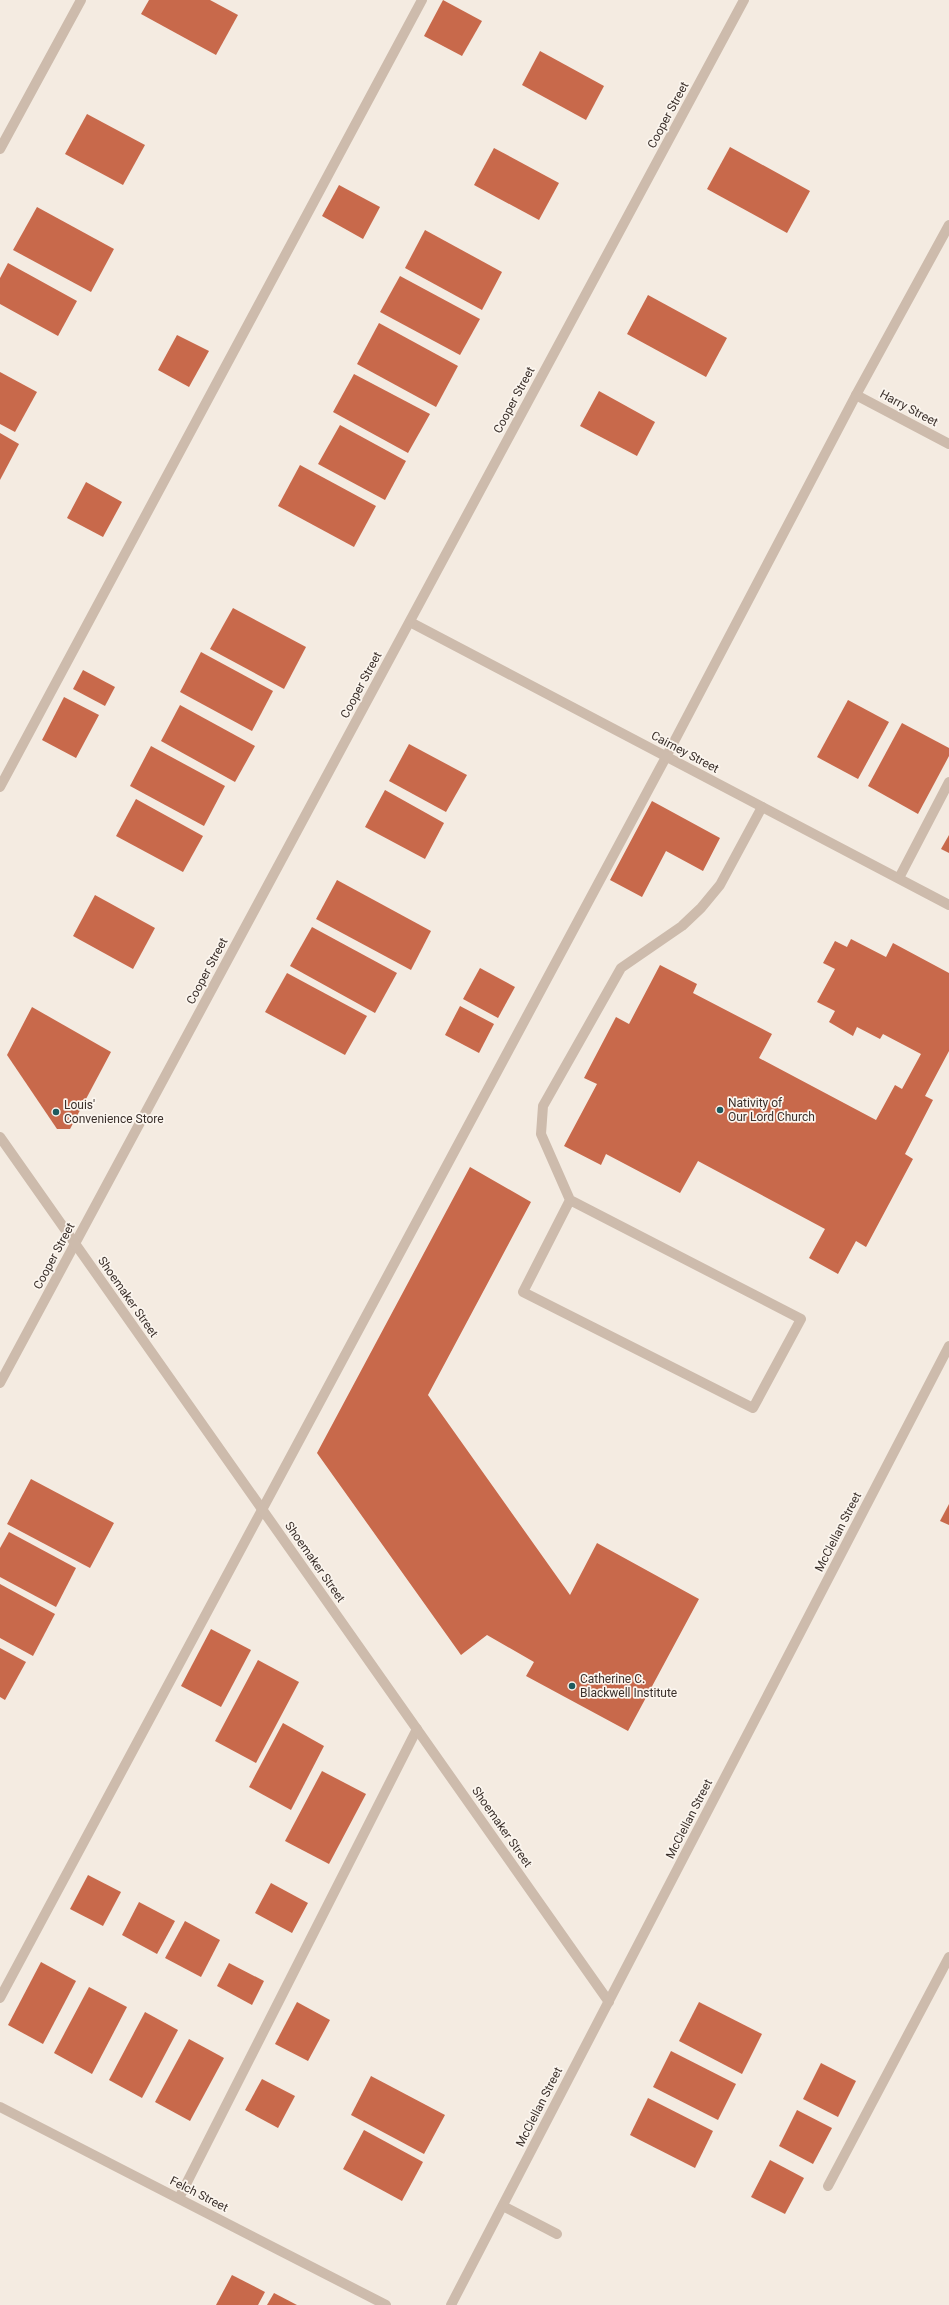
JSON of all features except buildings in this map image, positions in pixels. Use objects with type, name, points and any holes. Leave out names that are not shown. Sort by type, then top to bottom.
[{"type":"street","points":[[0,149],[81,0]]},
{"type":"street","points":[[0,787],[422,0]]},
{"type":"street","name":"Cooper Street","points":[[0,1383],[744,0]]},
{"type":"street","points":[[0,1998],[666,757],[856,395],[949,225]]},
{"type":"street","name":"Harry Street","points":[[856,395],[949,444]]},
{"type":"street","name":"Cairney Street","points":[[410,622],[949,905]]},
{"type":"street","points":[[899,878],[949,782]]},
{"type":"street","points":[[570,1200],[523,1292],[753,1408],[800,1319],[570,1200],[541,1134],[543,1106],[621,968],[682,926],[701,908],[720,885],[762,807]]},
{"type":"street","name":"Shoemaker Street","points":[[0,1137],[609,2002]]},
{"type":"street","name":"McClellan Street","points":[[451,2305],[949,1346]]},
{"type":"street","points":[[179,2198],[417,1729]]},
{"type":"street","points":[[828,2186],[949,1957]]},
{"type":"street","name":"Felch Street","points":[[0,2107],[386,2305]]},
{"type":"street","points":[[503,2206],[557,2234]]},
{"type":"place","name":"Nativity of Our Lord Church","points":[[720,1110]]},
{"type":"place","name":"Louis' Convenience Store","points":[[56,1112]]},
{"type":"place","name":"Catherine C. Blackwell Institute","points":[[572,1686]]}]
